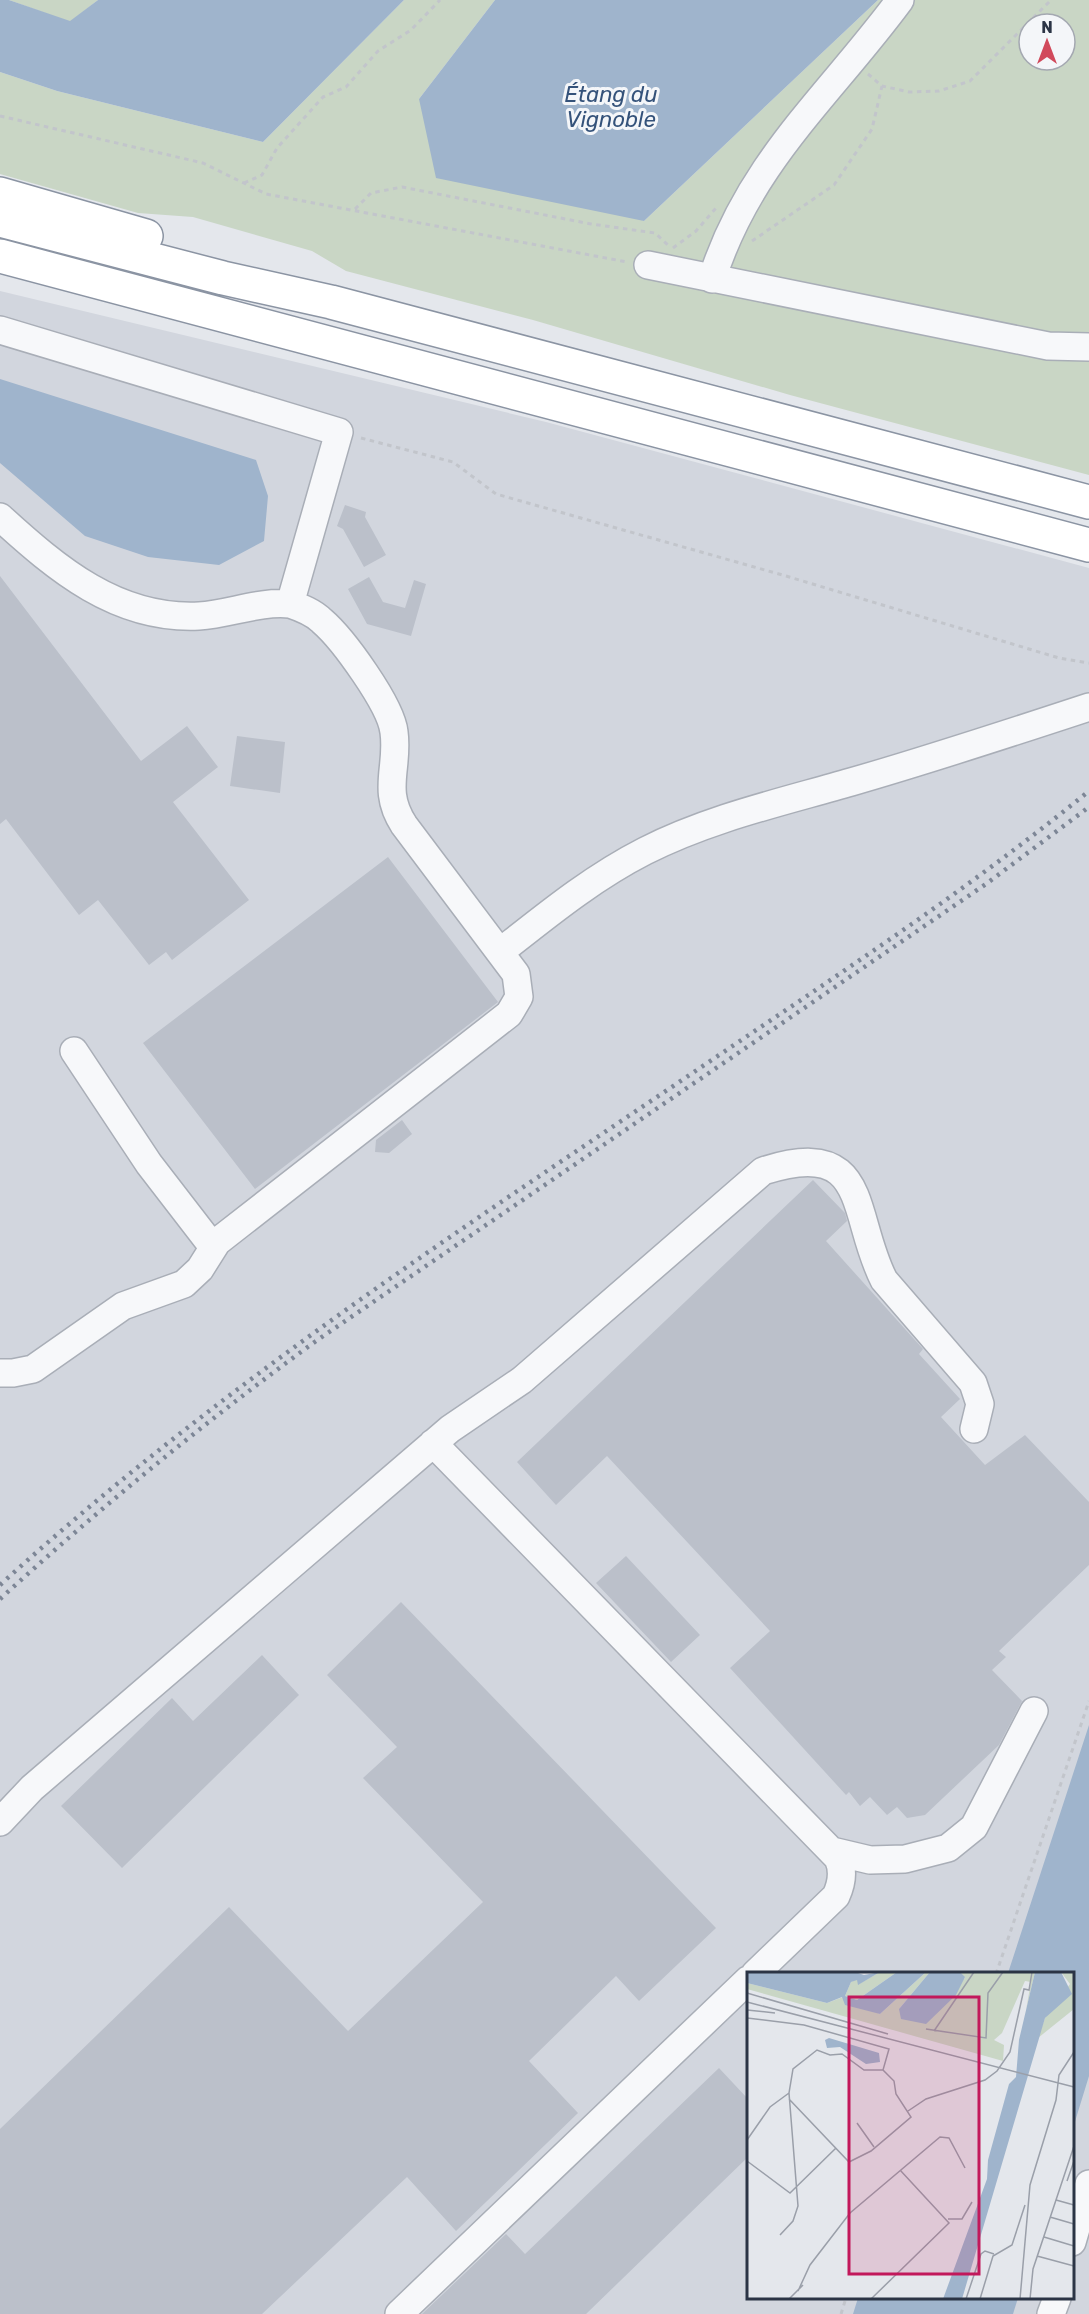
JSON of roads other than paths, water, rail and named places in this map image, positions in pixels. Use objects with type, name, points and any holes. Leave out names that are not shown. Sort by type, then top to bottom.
[{"type":"highway","points":[[0,194],[195,250],[331,302]]},
{"type":"highway","points":[[0,220],[223,278],[331,302],[1089,501]]},
{"type":"highway","points":[[0,256],[1089,545]]},
{"type":"street","points":[[715,267],[742,207],[773,156],[900,0]]},
{"type":"street","points":[[648,266],[715,267],[1048,346],[1089,347]]},
{"type":"street","points":[[0,330],[339,432],[290,604]]},
{"type":"street","points":[[0,517],[68,575],[106,597],[136,608],[161,614],[191,616],[272,603],[290,604],[308,611],[324,622],[382,697],[394,729],[390,790],[394,808],[516,974],[520,990],[517,1004],[509,1014],[213,1246],[195,1275],[184,1284],[123,1306],[33,1369],[0,1373]]},
{"type":"street","points":[[500,952],[596,879],[647,850],[681,835],[727,818],[930,759],[1089,707]]},
{"type":"street","points":[[74,1051],[149,1164],[213,1246]]},
{"type":"street","points":[[0,1822],[32,1788],[433,1443],[465,1417],[529,1374],[763,1170],[788,1163],[820,1163],[840,1171],[850,1183],[859,1198],[875,1262],[884,1280],[973,1383],[980,1404],[974,1429]]},
{"type":"street","points":[[433,1443],[832,1851],[842,1865],[836,1896],[757,1972]]},
{"type":"street","points":[[832,1851],[870,1860],[905,1859],[948,1848],[974,1827],[1034,1711]]},
{"type":"street","points":[[399,2314],[747,1981]]},
{"type":"street","points":[[1074,2235],[1089,2184]]},
{"type":"street","points":[[1051,2314],[1057,2299]]},
{"type":"water","points":[[0,0],[9,0],[70,21],[98,0],[404,0],[263,142],[57,91],[0,72]]},
{"type":"water","name":"Étang du Vignoble","points":[[495,0],[878,0],[644,221],[436,178],[419,99]]},
{"type":"water","points":[[0,379],[256,460],[268,496],[264,541],[219,565],[148,557],[85,536],[0,463]]},
{"type":"water","points":[[1089,1725],[1089,2076],[1074,2125],[1074,1972],[1008,1972]]},
{"type":"water","points":[[858,2299],[1018,2299],[1013,2314],[853,2314]]},
{"type":"railway","points":[[0,1585],[174,1438],[264,1370],[449,1238],[913,923],[1002,859],[1089,791]]},
{"type":"railway","points":[[0,1599],[155,1466],[234,1402],[316,1341],[986,884],[1089,807]]}]
